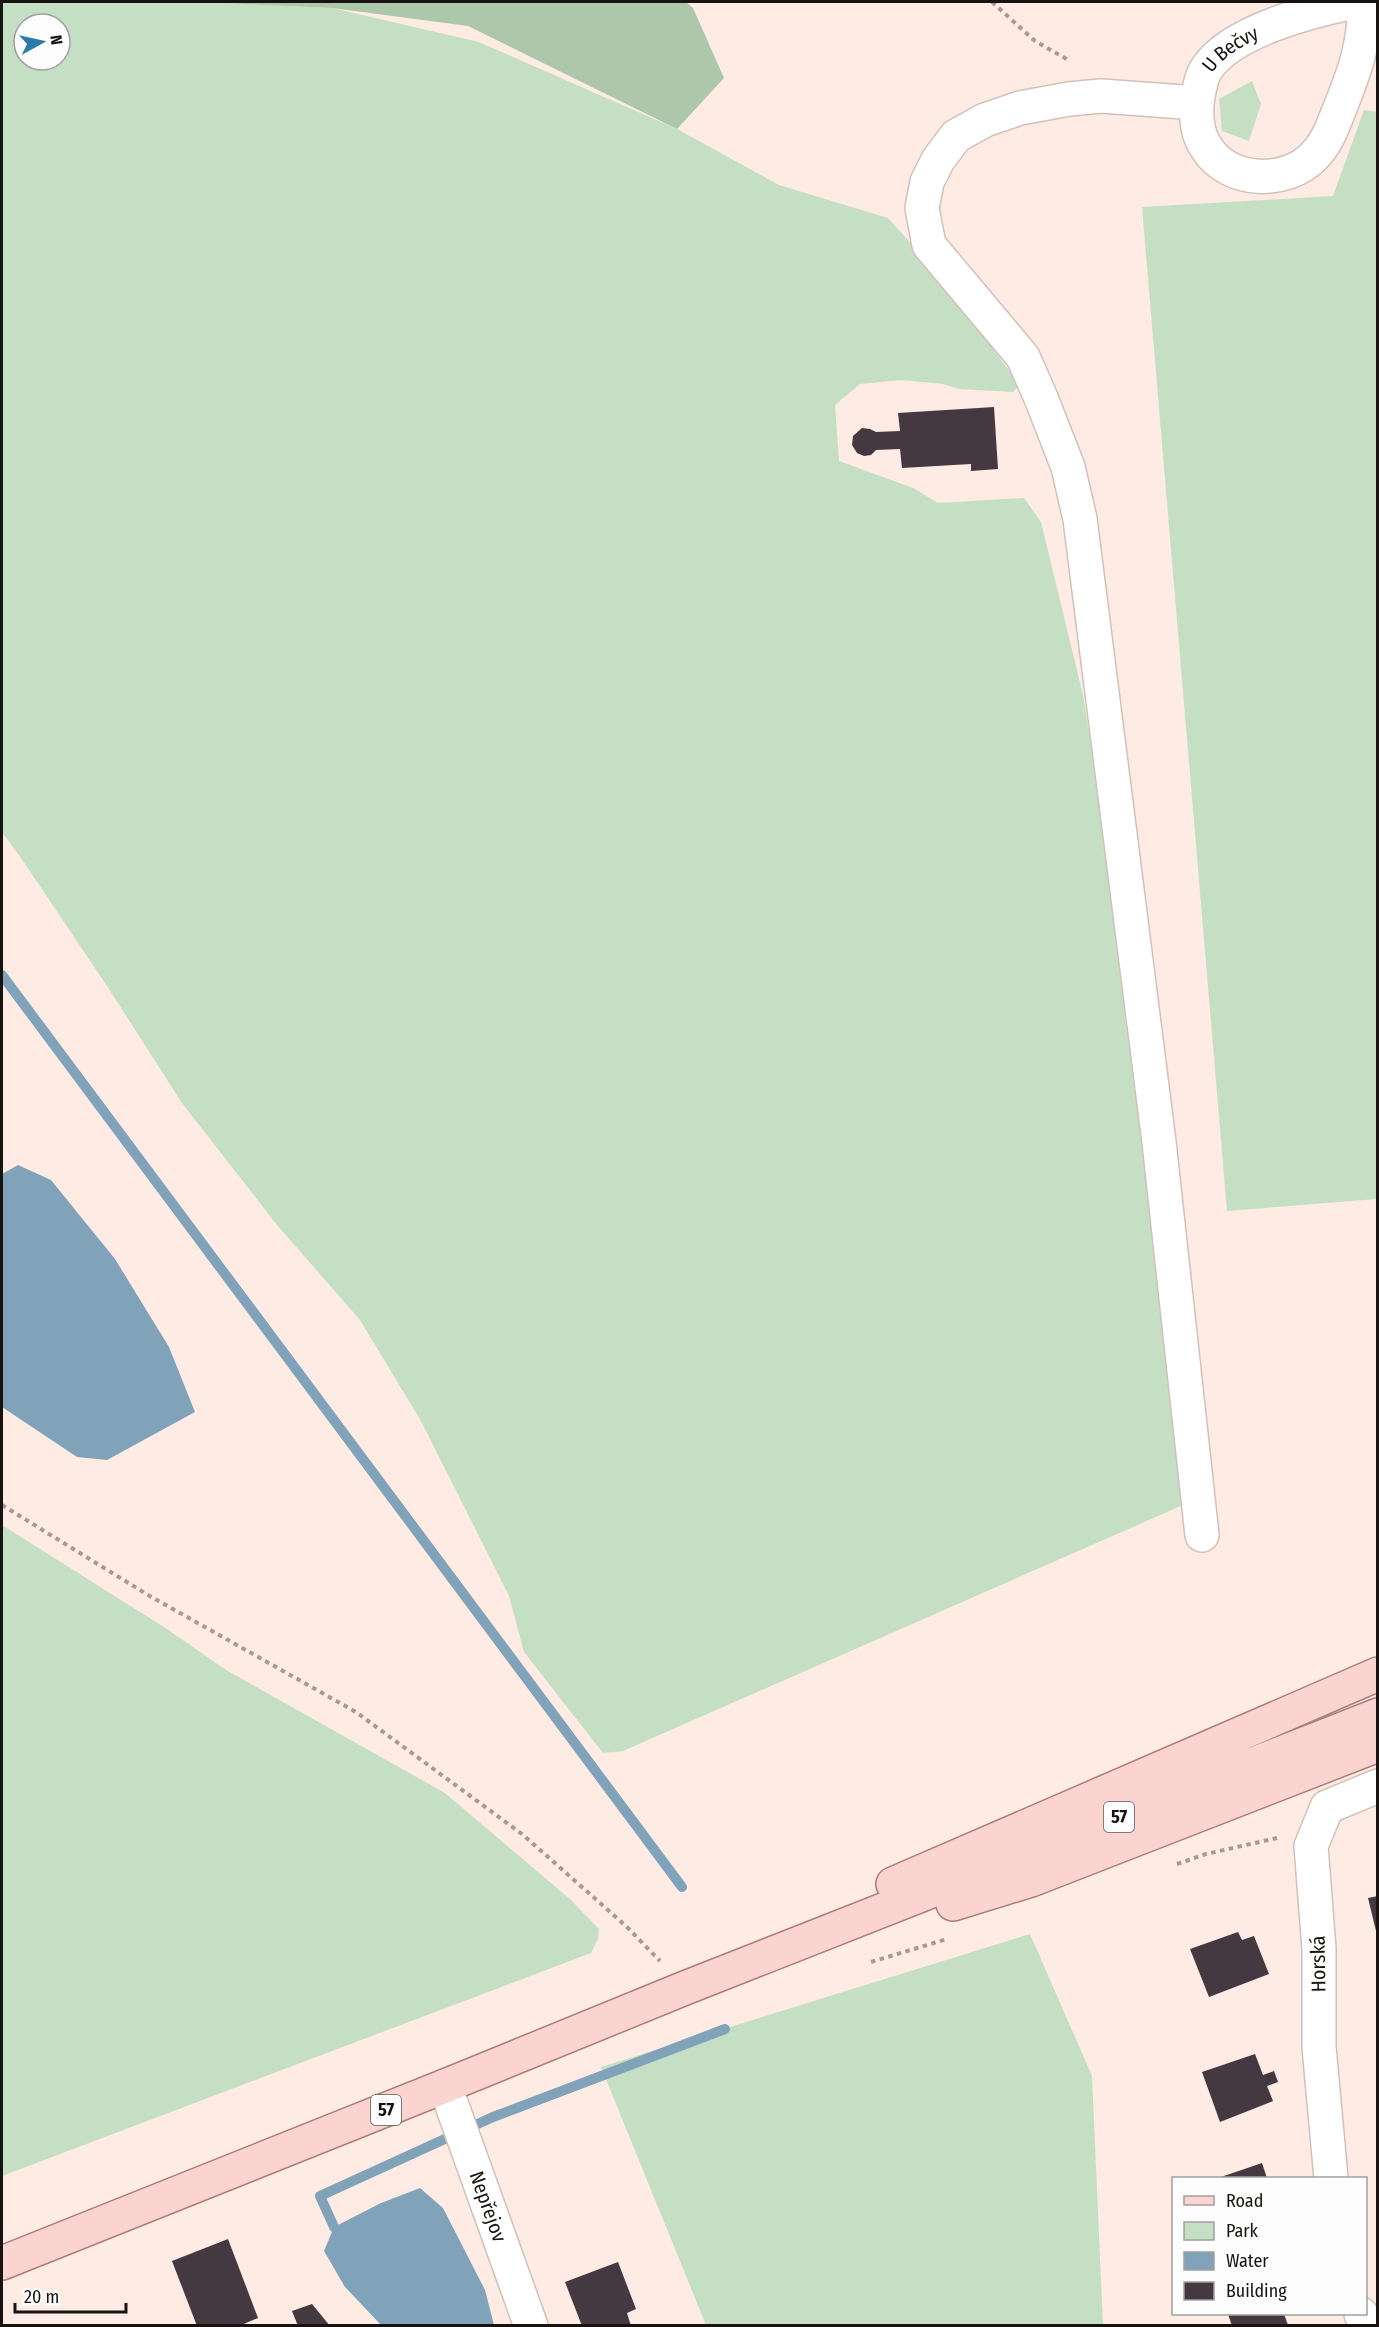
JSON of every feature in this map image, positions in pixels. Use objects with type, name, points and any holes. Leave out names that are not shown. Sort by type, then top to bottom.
[{"type":"main road","points":[[770,1954],[802,1928],[836,1908],[1377,1674]]},
{"type":"main road","name":"57","points":[[2,2263],[770,1954],[1377,1715]]},
{"type":"main road","points":[[860,1920],[954,1904],[1031,1880],[1377,1745]]},
{"type":"street","name":"U Bečvy","points":[[1202,1535],[1159,1142],[1080,519],[1068,467],[1023,357],[929,245],[922,208],[927,182],[938,160],[956,136],[985,120],[1020,108],[1101,96],[1197,103],[1202,78],[1208,67],[1227,49],[1255,32],[1289,19],[1317,9],[1355,2]]},
{"type":"street","points":[[1197,103],[1196,119],[1200,137],[1207,150],[1227,168],[1257,176],[1274,176],[1303,167],[1325,143],[1357,67],[1364,34],[1365,2]]},
{"type":"street","name":"Horská","points":[[1331,2177],[1319,2048],[1319,1949],[1311,1846],[1328,1807],[1377,1786]]},
{"type":"street","name":"Nepřejov","points":[[446,2086],[531,2325]]},
{"type":"path","points":[[992,2],[1035,40],[1079,66]]},
{"type":"path","points":[[2,1506],[148,1595],[356,1712],[522,1834],[626,1926],[685,1988]]},
{"type":"green space","points":[[2,2],[197,2],[332,8],[479,42],[677,129],[779,185],[888,218],[925,259],[1020,385],[1013,392],[959,389],[943,384],[901,380],[860,384],[835,405],[839,461],[913,488],[938,503],[1024,498],[1041,522],[1083,695],[1096,776],[1129,1048],[1152,1148],[1183,1505],[623,1751],[603,1753],[524,1652],[509,1596],[421,1421],[360,1320],[277,1225],[182,1103],[2,832]]},
{"type":"green space","points":[[197,2],[686,2],[693,8],[724,78],[677,129],[468,26],[332,8]]},
{"type":"green space","points":[[1252,81],[1261,104],[1249,141],[1222,131],[1219,99]]},
{"type":"green space","points":[[1364,110],[1378,112],[1377,1199],[1227,1211],[1142,207],[1333,196]]},
{"type":"green space","points":[[2,1525],[167,1629],[226,1670],[445,1793],[571,1900],[599,1929],[598,1939],[591,1953],[2,2176]]},
{"type":"green space","points":[[1030,1934],[1092,2076],[1103,2325],[706,2325],[601,2067]]},
{"type":"water","points":[[18,1165],[51,1180],[115,1259],[169,1347],[195,1412],[107,1460],[77,1457],[2,1407],[2,1174]]},
{"type":"water","points":[[420,2188],[443,2208],[485,2290],[494,2325],[381,2325],[345,2287],[324,2251],[334,2227],[381,2203]]},
{"type":"building","points":[[994,407],[998,469],[971,471],[971,464],[902,468],[900,449],[876,450],[871,455],[864,456],[857,453],[852,445],[853,436],[862,428],[876,432],[900,431],[898,413]]},
{"type":"building","points":[[1378,1896],[1378,1934],[1377,1935],[1368,1898]]},
{"type":"building","points":[[1238,1932],[1242,1940],[1254,1936],[1269,1974],[1209,1997],[1190,1949]]},
{"type":"building","points":[[1255,2054],[1263,2075],[1274,2071],[1278,2082],[1267,2086],[1273,2101],[1220,2122],[1202,2072]]},
{"type":"building","points":[[1262,2163],[1267,2177],[1221,2177]]},
{"type":"building","points":[[228,2239],[258,2318],[239,2326],[197,2326],[172,2261]]},
{"type":"building","points":[[618,2262],[636,2309],[627,2313],[631,2326],[582,2326],[565,2282]]},
{"type":"building","points":[[312,2304],[330,2326],[298,2326],[292,2311]]},
{"type":"building","points":[[1228,2315],[1284,2315],[1288,2325],[1232,2326]]},
{"type":"waterway","points":[[2,975],[682,1887]]},
{"type":"waterway","points":[[344,2236],[334,2227],[320,2196],[493,2117],[725,2029]]}]
